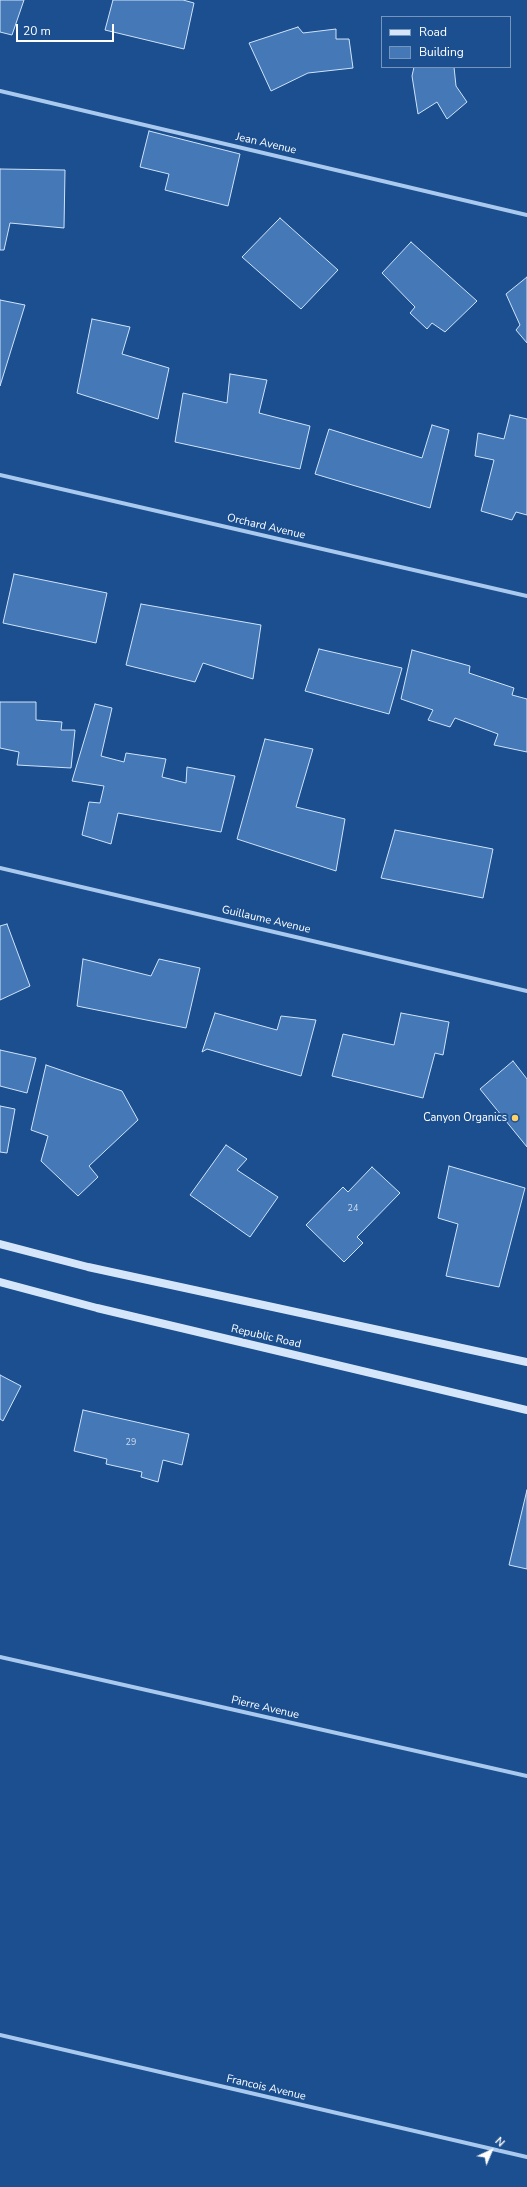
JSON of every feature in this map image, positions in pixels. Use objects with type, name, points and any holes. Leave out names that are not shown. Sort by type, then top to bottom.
[{"type":"main road","points":[[0,1244],[88,1266],[527,1362]]},
{"type":"main road","name":"Republic Road","points":[[0,1282],[97,1308],[527,1410]]},
{"type":"street","name":"Jean Avenue","points":[[0,91],[527,215]]},
{"type":"street","name":"Orchard Avenue","points":[[0,475],[527,596]]},
{"type":"street","name":"Guillaume Avenue","points":[[0,868],[527,990]]},
{"type":"street","name":"Pierre Avenue","points":[[0,1657],[527,1776]]},
{"type":"street","name":"Francois Avenue","points":[[0,2035],[527,2157]]},
{"type":"building","points":[[0,0],[24,0],[12,35],[0,32]]},
{"type":"building","points":[[113,0],[183,0],[194,3],[184,49],[105,30]]},
{"type":"building","points":[[298,27],[303,33],[336,29],[336,39],[349,39],[353,68],[308,73],[271,91],[249,43]]},
{"type":"building","points":[[414,68],[454,68],[456,86],[467,102],[447,119],[437,102],[418,114],[412,76]]},
{"type":"building","points":[[149,131],[240,154],[228,206],[165,190],[169,174],[140,167]]},
{"type":"building","points":[[0,169],[65,170],[64,228],[10,223],[4,250],[0,250]]},
{"type":"building","points":[[280,218],[338,270],[301,309],[242,257]]},
{"type":"building","points":[[411,242],[477,301],[445,332],[432,323],[427,329],[410,313],[415,307],[382,273]]},
{"type":"building","points":[[527,277],[527,343],[516,330],[520,325],[506,294]]},
{"type":"building","points":[[0,300],[25,305],[0,386]]},
{"type":"building","points":[[92,319],[130,327],[122,354],[169,368],[158,419],[77,393]]},
{"type":"building","points":[[230,374],[267,380],[259,413],[310,426],[300,469],[175,442],[183,393],[227,403]]},
{"type":"building","points":[[510,415],[527,419],[527,515],[516,512],[512,520],[481,511],[494,460],[475,456],[478,433],[504,439]]},
{"type":"building","points":[[432,425],[449,430],[430,508],[315,474],[329,429],[422,458]]},
{"type":"building","points":[[14,574],[107,593],[96,643],[3,623]]},
{"type":"building","points":[[141,604],[261,625],[253,679],[203,663],[195,682],[126,665]]},
{"type":"building","points":[[319,649],[402,668],[389,714],[305,691]]},
{"type":"building","points":[[412,650],[470,666],[469,673],[514,688],[512,695],[527,699],[527,752],[494,745],[498,734],[455,718],[450,727],[428,720],[433,710],[401,699]]},
{"type":"building","points":[[0,702],[36,702],[36,720],[62,722],[61,730],[75,730],[71,768],[17,765],[19,752],[0,748]]},
{"type":"building","points":[[95,704],[112,708],[101,756],[124,762],[126,753],[166,759],[162,777],[186,783],[187,767],[235,776],[221,832],[118,813],[111,844],[82,835],[89,802],[100,803],[104,786],[72,781]]},
{"type":"building","points":[[265,739],[313,749],[296,807],[345,819],[336,871],[237,839]]},
{"type":"building","points":[[395,830],[493,849],[483,898],[381,878]]},
{"type":"building","points":[[7,924],[30,986],[0,1000],[0,926]]},
{"type":"building","points":[[83,959],[151,976],[159,959],[200,968],[186,1028],[77,1006]]},
{"type":"building","points":[[215,1013],[277,1030],[281,1016],[316,1020],[301,1076],[207,1049],[202,1052]]},
{"type":"building","points":[[401,1013],[449,1022],[443,1055],[435,1053],[423,1098],[332,1076],[343,1034],[394,1045]]},
{"type":"building","points":[[0,1050],[36,1058],[27,1093],[0,1086]]},
{"type":"building","name":"Canyon Organics","points":[[513,1061],[527,1079],[527,1147],[480,1089]]},
{"type":"building","points":[[46,1065],[122,1091],[138,1120],[89,1166],[98,1177],[78,1196],[41,1161],[48,1136],[31,1130]]},
{"type":"building","points":[[0,1106],[15,1109],[7,1153],[0,1152]]},
{"type":"building","points":[[226,1145],[247,1159],[237,1170],[278,1197],[250,1237],[190,1195]]},
{"type":"building","points":[[449,1166],[525,1188],[499,1287],[446,1276],[458,1224],[438,1218]]},
{"type":"building","points":[[372,1167],[400,1193],[357,1237],[363,1243],[344,1262],[306,1225],[343,1187],[348,1192]]},
{"type":"building","points":[[0,1375],[21,1386],[3,1421],[0,1419]]},
{"type":"building","points":[[83,1410],[189,1434],[182,1465],[163,1460],[158,1482],[141,1477],[142,1472],[106,1464],[107,1459],[74,1451]]},
{"type":"building","points":[[527,1490],[527,1569],[509,1565]]},
{"type":"place","name":"Canyon Organics","points":[[515,1118]]}]
